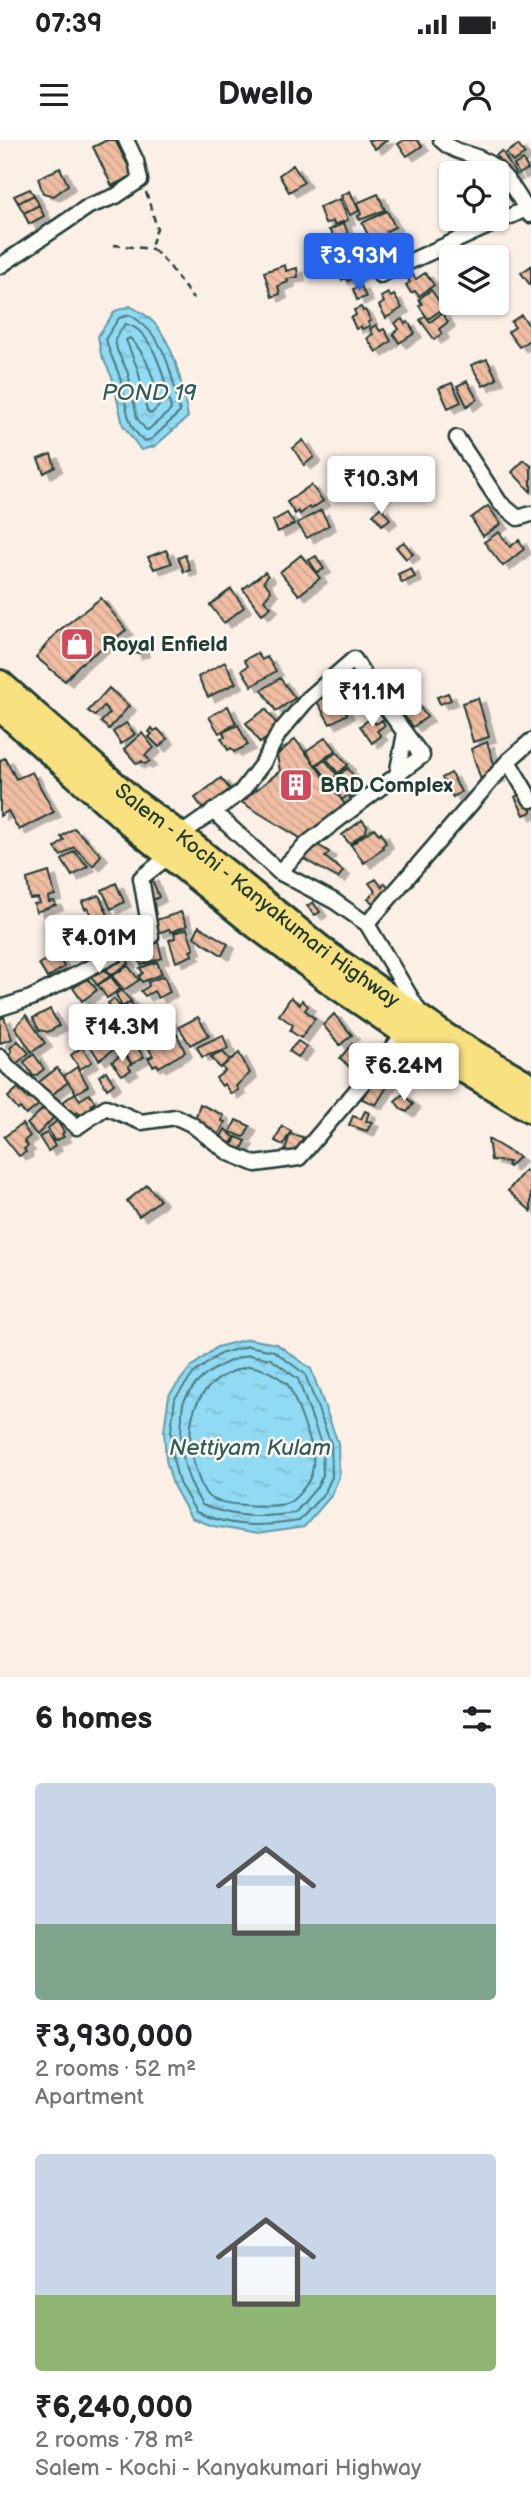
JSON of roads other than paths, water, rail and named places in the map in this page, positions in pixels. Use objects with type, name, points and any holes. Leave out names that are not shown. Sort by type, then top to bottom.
[{"type":"highway","name":"Salem - Kochi - Kanyakumari Highway","points":[[0,683],[135,803],[175,845]]},
{"type":"highway","name":"Salem - Kochi - Kanyakumari Highway","points":[[0,708],[175,845],[319,947],[415,1026],[531,1110]]},
{"type":"highway","name":"Salem - Kochi - Kanyakumari Highway","points":[[441,1045],[531,1086]]},
{"type":"street","points":[[0,266],[89,206],[116,196],[140,180],[136,161],[126,140]]},
{"type":"street","points":[[380,275],[529,213],[505,177],[484,160],[467,156],[441,140]]},
{"type":"street","points":[[457,438],[500,503],[518,518],[531,514]]},
{"type":"street","points":[[0,1009],[31,998],[150,936],[141,878],[213,811],[241,792],[263,763],[279,733],[308,699],[354,659],[374,691],[422,755],[309,842],[279,872]]},
{"type":"street","points":[[397,775],[405,733]]},
{"type":"street","points":[[367,924],[508,761],[531,741]]},
{"type":"street","points":[[508,761],[531,800]]},
{"type":"street","points":[[0,1057],[77,1127],[106,1107],[141,1122],[176,1117],[191,1124],[229,1153],[256,1164],[299,1158],[415,1026],[367,924],[334,901],[279,872],[213,811]]},
{"type":"water","name":"POND 19","points":[[130,306],[149,318],[165,339],[176,364],[188,417],[155,446],[141,450],[123,425],[112,377],[101,354],[98,336],[115,311]]},
{"type":"water","name":"Nettiyam Kulam","points":[[248,1339],[277,1344],[311,1369],[338,1443],[339,1477],[331,1496],[304,1527],[257,1534],[213,1526],[191,1518],[173,1485],[166,1460],[164,1431],[169,1395],[190,1368],[217,1347]]},
{"type":"place","name":"Royal Enfield","points":[[77,644]]},
{"type":"place","name":"BRD Complex","points":[[296,785]]}]
